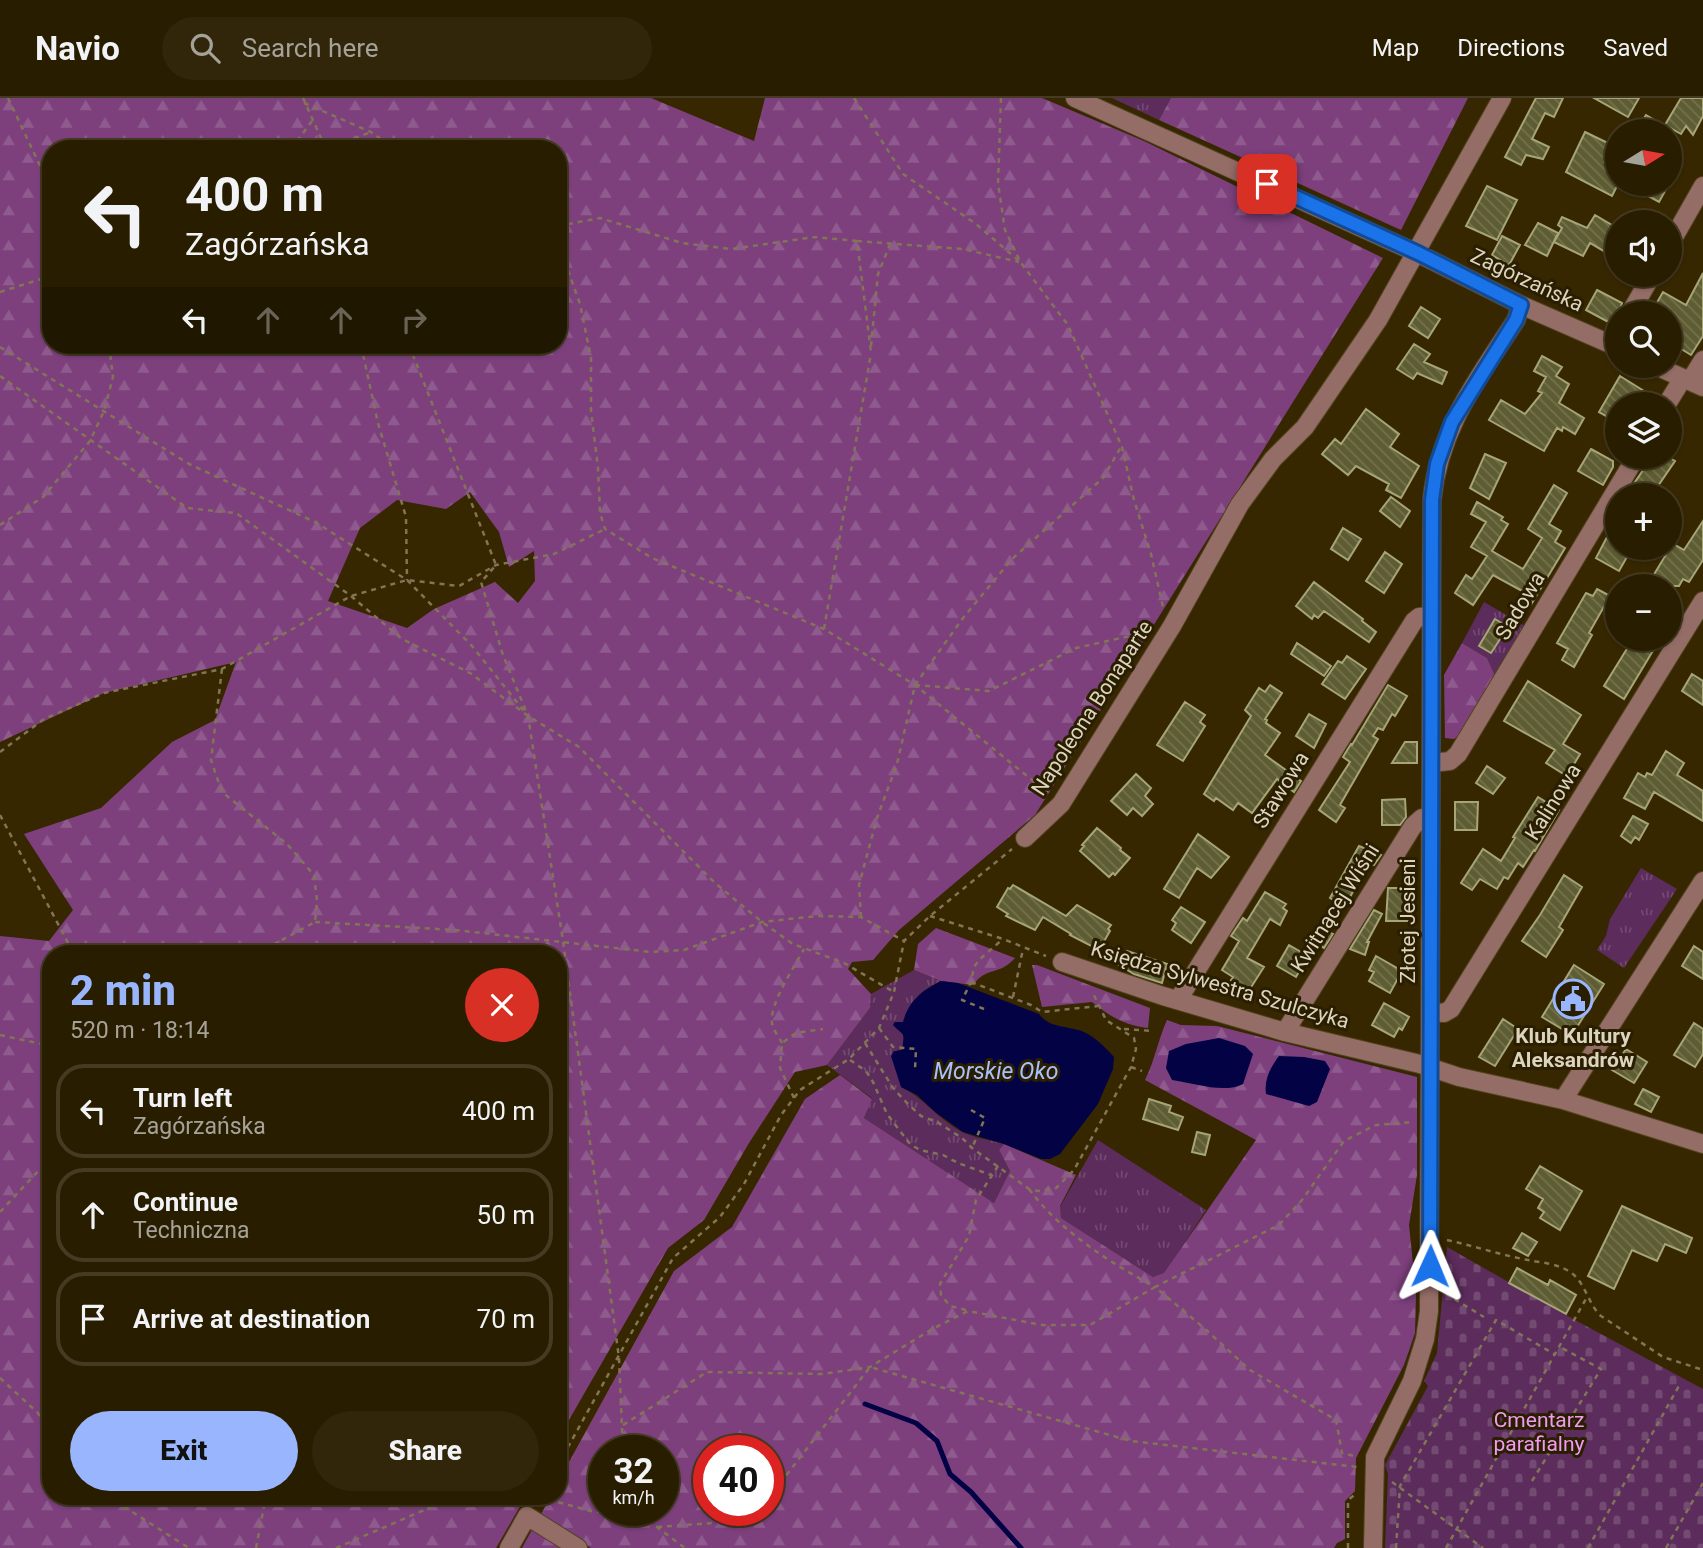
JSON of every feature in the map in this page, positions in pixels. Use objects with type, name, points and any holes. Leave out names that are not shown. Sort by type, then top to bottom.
[{"type":"street","name":"Zagórzańska","points":[[1075,98],[1418,253],[1521,305],[1605,339]]},
{"type":"street","name":"Napoleona Bonaparte","points":[[1025,838],[1061,804],[1171,626],[1240,504],[1273,459],[1306,427],[1378,320],[1418,253],[1502,98]]},
{"type":"street","points":[[1682,223],[1703,186]]},
{"type":"street","name":"Złotej Jesieni","points":[[1373,1548],[1368,1463],[1379,1447],[1412,1381],[1420,1357],[1429,1311],[1432,500],[1437,464],[1452,422],[1516,320],[1521,305]]},
{"type":"street","points":[[1692,382],[1703,360]]},
{"type":"street","name":"Sadowa","points":[[1431,763],[1450,761],[1458,754],[1629,469]]},
{"type":"street","name":"Kalinowa","points":[[1430,1012],[1444,1013],[1451,1009],[1703,601]]},
{"type":"street","name":"Stawowa","points":[[1178,1000],[1414,621],[1431,616]]},
{"type":"street","name":"Kwitnącej Wiśni","points":[[1285,1032],[1413,826],[1422,818],[1431,818]]},
{"type":"street","points":[[1563,1100],[1703,881]]},
{"type":"street","name":"Księdza Sylwestra Szulczyka","points":[[1062,962],[1285,1032],[1430,1066],[1459,1077],[1563,1100],[1703,1144]]},
{"type":"street","points":[[509,1548],[527,1516],[578,1548]]},
{"type":"path","points":[[8,98],[42,170]]},
{"type":"path","points":[[303,98],[322,140]]},
{"type":"path","points":[[854,98],[904,174],[976,224],[1021,263]]},
{"type":"path","points":[[915,685],[989,691],[1076,649],[1171,626],[1161,603],[1151,554],[1134,500],[1122,447],[1068,325],[1021,263],[1005,230],[998,183],[1000,98]]},
{"type":"path","points":[[304,103],[371,132],[382,140]]},
{"type":"path","points":[[298,140],[313,121]]},
{"type":"path","points":[[348,140],[371,132]]},
{"type":"path","points":[[567,224],[600,218],[682,243],[731,249],[815,237],[963,249],[1021,263]]},
{"type":"path","points":[[857,240],[871,352]]},
{"type":"path","points":[[824,629],[871,352],[878,274],[891,242]]},
{"type":"path","points":[[567,267],[580,304],[591,358],[591,411],[600,513],[605,529],[652,558],[824,629],[915,685],[1061,804]]},
{"type":"path","points":[[0,292],[42,279]]},
{"type":"path","points":[[0,346],[189,464],[315,522],[407,580],[472,646],[528,716]]},
{"type":"path","points":[[0,525],[43,497],[90,441],[104,411],[113,377],[110,354]]},
{"type":"path","points":[[363,354],[379,423],[406,517],[407,580]]},
{"type":"path","points":[[413,354],[496,565]]},
{"type":"path","points":[[0,376],[187,508],[236,513],[351,596],[402,639],[470,673],[528,716],[579,747],[715,883],[762,922],[793,944],[844,963],[894,992]]},
{"type":"path","points":[[861,917],[859,885],[877,818],[897,764],[915,685],[963,618],[1012,559],[1103,478],[1122,447]]},
{"type":"path","points":[[0,752],[44,719],[104,693],[222,669],[351,596],[407,580],[459,586],[496,565],[554,554],[605,529]]},
{"type":"path","points":[[496,565],[481,582],[503,655],[528,716],[564,945]]},
{"type":"path","points":[[222,669],[211,760],[222,792],[287,844],[314,875],[317,901],[315,922]]},
{"type":"path","points":[[0,815],[69,945]]},
{"type":"path","points":[[568,1449],[673,1258],[720,1217],[744,1184],[781,1115],[800,1090],[849,1059],[879,1028],[894,992],[904,941],[930,916],[1025,838]]},
{"type":"path","points":[[273,945],[315,922],[455,930],[651,952],[684,950],[762,922],[817,916],[861,917],[904,941]]},
{"type":"path","name":"Księdza Sylwestra Szulczyka","points":[[930,916],[1003,939],[1062,962]]},
{"type":"path","points":[[984,1009],[962,1000],[979,959],[1003,939]]},
{"type":"path","points":[[794,1098],[780,1068],[782,1043],[772,1025],[772,1015],[779,995],[804,949]]},
{"type":"path","points":[[1013,998],[1023,949]]},
{"type":"path","points":[[567,971],[619,1358],[623,1435]]},
{"type":"path","points":[[971,982],[1042,1012],[1098,1006]]},
{"type":"path","points":[[1029,1189],[1038,1191],[1056,1188],[1074,1170],[1131,1067],[1136,1043],[1134,1038],[1105,1020],[1088,986]]},
{"type":"path","points":[[879,1028],[893,1047],[916,1049],[915,1069]]},
{"type":"path","points":[[782,1043],[796,1033],[823,1029]]},
{"type":"path","points":[[1121,1029],[1153,1031]]},
{"type":"path","points":[[0,1035],[42,1044]]},
{"type":"path","points":[[865,1043],[893,1088],[922,1116],[962,1138],[1029,1189],[1043,1207],[1112,1264],[1155,1287],[1250,1370],[1336,1420],[1342,1453],[1382,1469],[1388,1480],[1400,1486],[1483,1548]]},
{"type":"path","points":[[849,1059],[866,1071],[887,1115],[910,1144],[991,1175]]},
{"type":"path","points":[[1131,1067],[1142,1071]]},
{"type":"path","points":[[971,1110],[985,1118],[972,1148]]},
{"type":"path","points":[[998,1166],[976,1199],[969,1236],[940,1284],[941,1295],[950,1306],[968,1311],[1042,1325],[1090,1325],[1155,1287],[1279,1226],[1302,1200],[1344,1141],[1376,1125],[1421,1121]]},
{"type":"path","points":[[0,1212],[42,1167]]},
{"type":"path","points":[[1448,1240],[1530,1261],[1545,1262],[1566,1270],[1574,1275],[1601,1316],[1663,1357],[1703,1370]]},
{"type":"path","points":[[1429,1290],[1442,1292],[1484,1317]]},
{"type":"path","points":[[1446,1548],[1587,1297]]},
{"type":"path","points":[[784,1478],[870,1367],[934,1328],[968,1311]]},
{"type":"path","points":[[1396,1548],[1400,1486],[1496,1320],[1554,1354]]},
{"type":"path","points":[[1532,1481],[1601,1369],[1560,1347]]},
{"type":"path","points":[[623,1425],[707,1372],[823,1374],[870,1367],[1131,1441],[1368,1463]]},
{"type":"path","points":[[0,1378],[38,1413],[42,1422]]},
{"type":"path","points":[[1588,1548],[1680,1384]]},
{"type":"path","points":[[1667,1548],[1703,1483]]},
{"type":"path","points":[[121,1505],[189,1548]]},
{"type":"path","points":[[256,1548],[264,1505]]},
{"type":"path","points":[[336,1548],[436,1505]]},
{"type":"path","points":[[567,1505],[588,1510]]},
{"type":"path","points":[[657,1527],[693,1524]]},
{"type":"path","points":[[657,1527],[685,1548]]},
{"type":"green space","points":[[0,98],[651,98],[754,141],[765,98],[1042,98],[1144,141],[1383,258],[1035,815],[899,930],[873,960],[852,962],[848,969],[871,994],[870,1008],[827,1065],[795,1072],[704,1220],[668,1248],[567,1423],[567,945],[42,945],[42,1505],[521,1505],[496,1548],[0,1548],[0,936],[49,941],[73,910],[24,834],[101,808],[172,742],[215,720],[236,662],[104,693],[0,742]],"holes":[[[470,492],[499,532],[509,567],[534,551],[535,581],[518,603],[495,582],[434,609],[407,628],[328,601],[360,528],[397,500],[446,509]]]},
{"type":"green space","points":[[1112,98],[1171,98],[1159,120]]},
{"type":"green space","points":[[1171,98],[1468,98],[1401,230],[1159,120]]},
{"type":"green space","points":[[1484,602],[1528,628],[1496,678],[1487,658],[1462,643]]},
{"type":"green space","points":[[1462,643],[1487,658],[1496,678],[1461,734],[1454,739],[1445,738],[1444,675]]},
{"type":"green space","points":[[1641,868],[1677,889],[1624,968],[1597,950],[1606,936],[1610,919]]},
{"type":"green space","points":[[936,928],[1015,958],[1004,967],[983,975],[973,985],[941,981],[914,970],[918,944]]},
{"type":"green space","points":[[1032,965],[1150,1008],[1148,1028],[1118,1020],[1092,1002],[1042,1007]]},
{"type":"green space","points":[[914,970],[941,981],[917,997],[903,1022],[893,1024],[902,1030],[904,1036],[901,1087],[962,1132],[1004,1144],[999,1150],[1010,1171],[994,1203],[864,1118],[872,1098],[827,1065],[870,1008],[871,994]]},
{"type":"green space","points":[[1167,1020],[1181,1025],[1217,1026],[1417,1077],[1417,1175],[1409,1225],[1416,1293],[1415,1333],[1404,1365],[1356,1458],[1355,1491],[1345,1501],[1345,1539],[1334,1548],[591,1548],[540,1516],[546,1505],[567,1505],[567,1466],[674,1271],[732,1227],[805,1099],[840,1075],[872,1099],[864,1118],[994,1203],[1010,1171],[999,1150],[1004,1144],[1076,1175],[1060,1206],[1061,1218],[1153,1277],[1164,1273],[1256,1140],[1145,1080]]},
{"type":"green space","points":[[1098,1140],[1206,1210],[1164,1274],[1153,1277],[1061,1218],[1060,1207]]},
{"type":"green space","name":"Cmentarz parafialny","points":[[1447,1247],[1703,1389],[1703,1548],[1385,1548],[1388,1474],[1385,1465],[1428,1386],[1424,1381],[1437,1353]]},
{"type":"green space","points":[[533,1528],[564,1548],[522,1548]]},
{"type":"water","name":"Morskie Oko","points":[[941,981],[958,983],[1039,1014],[1048,1022],[1084,1032],[1114,1057],[1113,1069],[1098,1104],[1060,1154],[1050,1159],[1041,1159],[963,1132],[917,1095],[901,1087],[891,1056],[894,1051],[902,1050],[903,1036],[893,1025],[895,1022],[903,1022],[917,997]]},
{"type":"water","points":[[1219,1038],[1245,1046],[1253,1054],[1243,1084],[1218,1088],[1172,1080],[1166,1068],[1169,1051],[1186,1044]]},
{"type":"water","points":[[1279,1056],[1325,1061],[1330,1069],[1317,1102],[1309,1106],[1266,1094],[1268,1074]]},
{"type":"building","points":[[1536,98],[1563,98],[1554,117],[1545,113],[1532,139],[1549,147],[1543,159],[1526,155],[1521,165],[1505,157]]},
{"type":"building","points":[[1594,98],[1639,98],[1628,117]]},
{"type":"building","points":[[1681,98],[1703,98],[1703,116],[1693,135],[1686,126],[1682,132],[1682,119],[1669,119]]},
{"type":"building","points":[[1585,132],[1605,142],[1605,192],[1566,172]]},
{"type":"building","points":[[1487,186],[1517,200],[1497,240],[1466,226]]},
{"type":"building","points":[[1648,196],[1662,196],[1659,202]]},
{"type":"building","points":[[1595,215],[1605,221],[1605,252],[1590,243],[1583,256],[1554,242],[1562,228],[1558,225],[1562,217],[1587,228]]},
{"type":"building","points":[[1538,223],[1558,233],[1547,256],[1525,245]]},
{"type":"building","points":[[1502,236],[1520,245],[1509,265],[1492,255]]},
{"type":"building","points":[[1703,273],[1703,336],[1691,355],[1682,349],[1682,303],[1686,305]]},
{"type":"building","points":[[1597,290],[1618,301],[1605,301],[1605,320],[1586,310]]},
{"type":"building","points":[[1663,292],[1679,301],[1658,301]]},
{"type":"building","points":[[1421,307],[1440,319],[1428,338],[1409,326]]},
{"type":"building","points":[[1414,344],[1430,354],[1424,362],[1447,372],[1442,384],[1417,373],[1413,379],[1397,369]]},
{"type":"building","points":[[1542,356],[1562,367],[1556,376],[1569,384],[1559,403],[1584,418],[1575,434],[1563,427],[1562,431],[1557,428],[1544,451],[1489,420],[1501,400],[1525,414],[1542,393],[1538,391],[1546,377],[1534,371]]},
{"type":"building","points":[[1619,378],[1623,378],[1646,392],[1611,392]]},
{"type":"building","points":[[1605,402],[1605,415],[1599,412]]},
{"type":"building","points":[[1366,409],[1399,434],[1390,447],[1419,466],[1401,498],[1386,490],[1389,484],[1356,466],[1348,475],[1322,454],[1335,439],[1341,444]]},
{"type":"building","points":[[1591,449],[1605,457],[1605,469],[1612,469],[1603,485],[1578,471]]},
{"type":"building","points":[[1485,454],[1506,463],[1489,499],[1470,488]]},
{"type":"building","points":[[1644,469],[1670,469],[1660,483],[1634,483]]},
{"type":"building","points":[[1554,485],[1567,493],[1549,524],[1561,531],[1555,542],[1565,548],[1529,608],[1518,602],[1524,592],[1493,575],[1473,605],[1455,593],[1466,575],[1472,579],[1487,556],[1471,547],[1486,522],[1471,514],[1477,502],[1503,517],[1501,520],[1508,524],[1492,551],[1523,569],[1542,538],[1528,529]]},
{"type":"building","points":[[1391,497],[1410,511],[1400,527],[1380,511]]},
{"type":"building","points":[[1703,521],[1703,560],[1689,582],[1682,581],[1682,574],[1654,574],[1663,560],[1682,560],[1682,549],[1684,550]]},
{"type":"building","points":[[1343,528],[1361,539],[1348,560],[1331,549]]},
{"type":"building","points":[[1605,541],[1605,560],[1625,560],[1619,571],[1596,558]]},
{"type":"building","points":[[1385,552],[1402,564],[1384,593],[1366,581]]},
{"type":"building","points":[[1314,582],[1376,632],[1369,642],[1324,611],[1318,618],[1314,615],[1312,619],[1296,606]]},
{"type":"building","points":[[1597,589],[1605,593],[1605,605],[1574,667],[1562,660],[1568,649],[1557,643],[1586,593],[1593,596]]},
{"type":"building","points":[[1495,619],[1508,627],[1491,653],[1479,646]]},
{"type":"building","points":[[1297,643],[1331,666],[1324,676],[1291,654]]},
{"type":"building","points":[[1626,651],[1653,651],[1624,699],[1604,686]]},
{"type":"building","points":[[1347,656],[1366,669],[1345,699],[1322,684],[1338,661],[1342,663]]},
{"type":"building","points":[[1692,674],[1703,681],[1703,705],[1682,691]]},
{"type":"building","points":[[1528,681],[1581,715],[1563,744],[1580,754],[1567,776],[1546,763],[1555,750],[1504,721]]},
{"type":"building","points":[[1270,685],[1282,693],[1265,719],[1266,723],[1280,733],[1265,755],[1301,781],[1294,792],[1277,779],[1252,813],[1238,803],[1233,810],[1216,798],[1214,801],[1204,794],[1251,716],[1245,710],[1259,688],[1265,692]]},
{"type":"building","points":[[1388,685],[1407,696],[1395,716],[1392,714],[1383,730],[1378,728],[1373,736],[1378,739],[1340,805],[1345,808],[1336,822],[1319,810],[1350,762],[1343,757]]},
{"type":"building","points":[[1185,702],[1205,715],[1200,722],[1205,726],[1183,761],[1157,745]]},
{"type":"building","points":[[1309,714],[1326,724],[1314,748],[1296,736]]},
{"type":"building","points":[[1405,742],[1417,742],[1417,763],[1392,763]]},
{"type":"building","points":[[1666,751],[1684,763],[1677,775],[1703,791],[1703,821],[1654,792],[1645,809],[1624,798],[1638,773],[1645,777],[1647,773],[1652,775]]},
{"type":"building","points":[[1487,766],[1505,778],[1493,794],[1476,783]]},
{"type":"building","points":[[1136,774],[1151,788],[1145,796],[1153,804],[1142,816],[1133,808],[1127,815],[1111,801]]},
{"type":"building","points":[[1538,797],[1559,810],[1523,867],[1518,863],[1508,879],[1504,877],[1497,889],[1480,879],[1472,890],[1461,883],[1483,849],[1501,861]]},
{"type":"building","points":[[1405,799],[1406,817],[1400,825],[1382,825],[1382,800]]},
{"type":"building","points":[[1455,802],[1478,802],[1477,830],[1455,830]]},
{"type":"building","points":[[1633,816],[1648,824],[1639,840],[1635,837],[1631,843],[1621,836]]},
{"type":"building","points":[[1097,828],[1130,858],[1115,875],[1113,873],[1109,877],[1080,851]]},
{"type":"building","points":[[1198,834],[1229,857],[1211,878],[1197,868],[1179,898],[1164,889]]},
{"type":"building","points":[[1359,846],[1381,855],[1374,865],[1368,862],[1345,907],[1330,898]]},
{"type":"building","points":[[1564,875],[1582,887],[1559,927],[1563,930],[1546,957],[1522,941]]},
{"type":"building","points":[[1013,885],[1066,916],[1077,905],[1111,925],[1099,950],[1043,917],[1035,930],[1006,916],[1008,914],[997,907],[1008,888]]},
{"type":"building","points":[[1388,888],[1409,888],[1408,921],[1386,921]]},
{"type":"building","points":[[1265,892],[1286,904],[1283,908],[1287,911],[1280,925],[1270,919],[1247,958],[1264,967],[1248,992],[1230,982],[1233,977],[1222,970],[1239,941],[1231,936],[1243,918],[1247,921]]},
{"type":"building","points":[[1181,907],[1205,922],[1191,943],[1172,930],[1176,923],[1172,920]]},
{"type":"building","points":[[1374,910],[1382,914],[1367,942],[1365,955],[1350,949]]},
{"type":"building","points":[[1318,928],[1333,934],[1324,948],[1312,942]]},
{"type":"building","points":[[1289,945],[1308,956],[1296,977],[1277,966]]},
{"type":"building","points":[[1694,946],[1703,952],[1703,979],[1682,966]]},
{"type":"building","points":[[1127,951],[1167,964],[1162,983],[1134,974],[1119,965]]},
{"type":"building","points":[[1376,956],[1402,971],[1390,993],[1369,981],[1374,972],[1369,970]]},
{"type":"building","points":[[1574,965],[1604,984],[1572,1035],[1542,1017]]},
{"type":"building","points":[[1384,1003],[1409,1017],[1402,1030],[1399,1028],[1394,1037],[1372,1025]]},
{"type":"building","points":[[1503,1019],[1518,1029],[1495,1066],[1479,1057]]},
{"type":"building","points":[[1694,1023],[1703,1029],[1703,1054],[1695,1067],[1674,1055]]},
{"type":"building","points":[[1626,1049],[1647,1062],[1634,1083],[1612,1070]]},
{"type":"building","points":[[1643,1089],[1659,1097],[1651,1112],[1635,1104]]},
{"type":"building","points":[[1149,1099],[1171,1106],[1169,1112],[1183,1117],[1178,1130],[1143,1119]]},
{"type":"building","points":[[1197,1132],[1210,1135],[1205,1155],[1192,1152]]},
{"type":"building","points":[[1540,1166],[1582,1191],[1560,1230],[1540,1218],[1544,1212],[1538,1208],[1543,1199],[1526,1189]]},
{"type":"building","points":[[1622,1206],[1692,1238],[1686,1253],[1665,1244],[1657,1261],[1632,1250],[1614,1289],[1588,1276]]},
{"type":"building","points":[[1522,1233],[1537,1242],[1528,1256],[1513,1248]]},
{"type":"building","points":[[1517,1268],[1548,1285],[1550,1280],[1576,1295],[1566,1314],[1509,1283]]},
{"type":"waterway","points":[[865,1404],[916,1423],[937,1441],[950,1474],[971,1492],[1021,1548]]},
{"type":"place","name":"Klub Kultury Aleksandrów","points":[[1573,999]]},
{"type":"route","points":[[1267,184],[1418,253],[1521,305],[1516,320],[1452,422],[1437,464],[1432,500],[1430,1266]]}]
